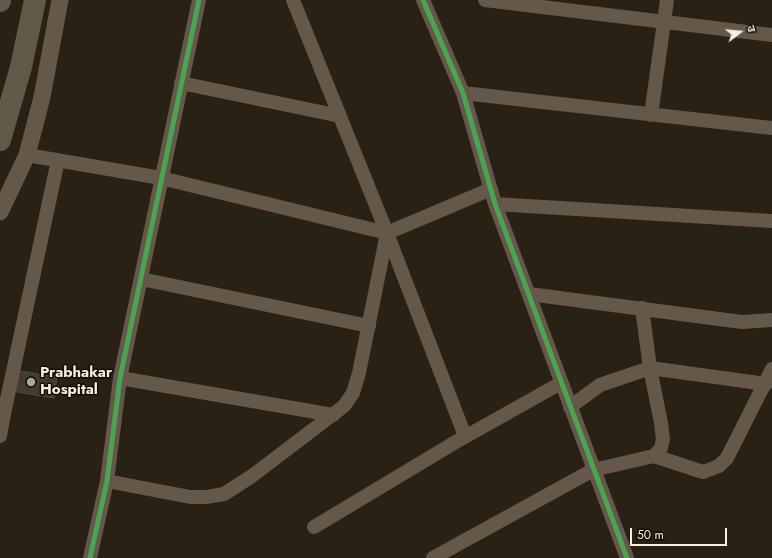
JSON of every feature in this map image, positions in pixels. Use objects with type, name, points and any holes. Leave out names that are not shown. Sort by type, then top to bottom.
[{"type":"highway","points":[[0,140],[21,67],[35,0]]},
{"type":"street","points":[[0,212],[27,155],[42,97],[60,0]]},
{"type":"street","points":[[90,558],[107,481],[120,378],[199,0]]},
{"type":"street","points":[[293,0],[387,233],[465,436]]},
{"type":"street","points":[[423,0],[463,93],[495,204],[627,558]]},
{"type":"street","points":[[485,0],[772,35]]},
{"type":"street","points":[[651,115],[667,0]]},
{"type":"street","points":[[181,83],[340,116]]},
{"type":"street","points":[[463,93],[772,128]]},
{"type":"street","points":[[27,155],[161,178],[387,233],[491,189]]},
{"type":"street","points":[[0,436],[2,407],[58,160]]},
{"type":"street","points":[[495,204],[772,221]]},
{"type":"street","points":[[107,481],[190,497],[206,497],[224,494],[252,476],[344,406],[352,394],[359,373],[387,233]]},
{"type":"street","points":[[141,279],[369,326]]},
{"type":"street","points":[[528,294],[742,322],[772,320]]},
{"type":"street","points":[[642,308],[650,368],[663,439],[661,448],[654,456]]},
{"type":"street","points":[[570,407],[600,385],[650,368],[766,384]]},
{"type":"street","points":[[433,558],[593,470],[654,456],[704,472],[719,466],[727,458],[766,384],[772,368]]},
{"type":"street","points":[[120,378],[333,415]]},
{"type":"street","points":[[314,526],[465,436],[561,383]]},
{"type":"building","points":[[20,371],[57,377],[54,398],[17,392]]},
{"type":"cycle path","points":[[90,558],[107,481],[120,378],[199,0]]},
{"type":"cycle path","points":[[423,0],[463,93],[495,204],[627,558]]},
{"type":"place","name":"Prabhakar Hospital","points":[[31,382]]}]
